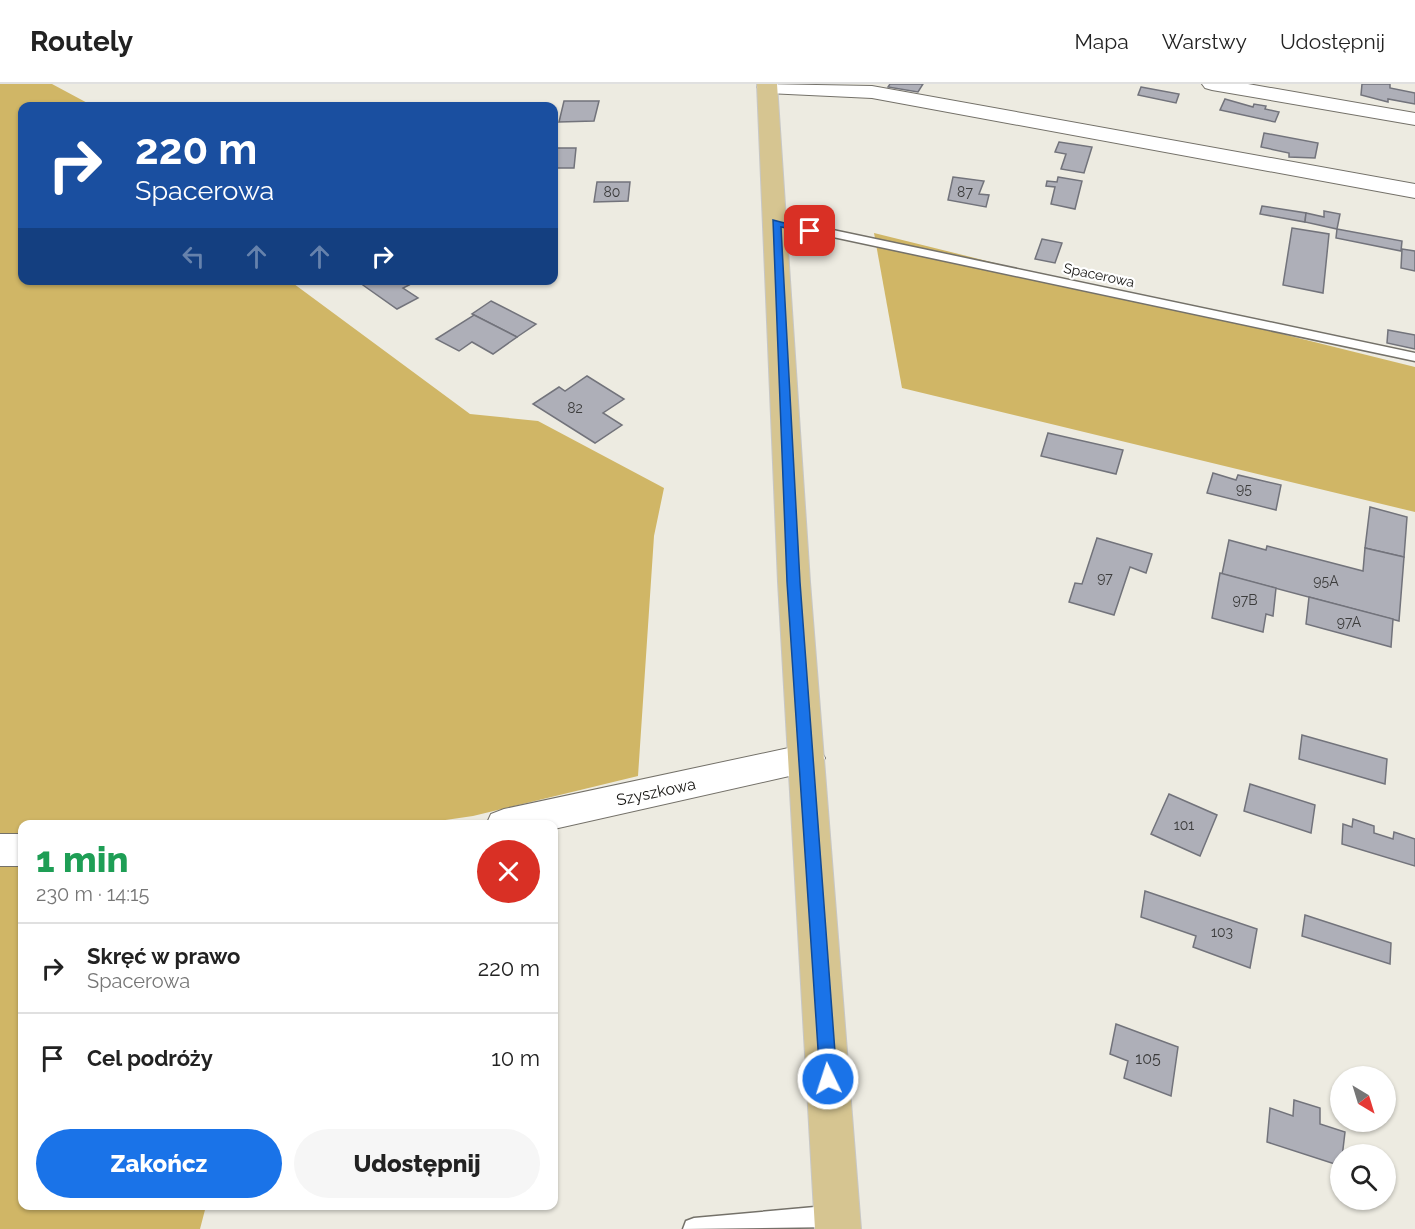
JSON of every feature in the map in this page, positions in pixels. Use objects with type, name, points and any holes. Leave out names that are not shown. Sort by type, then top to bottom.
[{"type":"main road","points":[[767,86],[794,582],[838,1223]]},
{"type":"street","points":[[1212,84],[1415,119]]},
{"type":"street","points":[[767,86],[872,92],[1415,191]]},
{"type":"street","name":"Szyszkowa","points":[[527,820],[807,758]]},
{"type":"street","points":[[0,850],[18,850]]},
{"type":"lane","name":"Spacerowa","points":[[776,222],[1415,357]]},
{"type":"lane","points":[[694,1229],[838,1223]]},
{"type":"shaded area","points":[[0,84],[52,84],[86,102],[18,102],[18,285],[295,285],[470,414],[538,421],[664,488],[654,536],[638,776],[473,816],[445,820],[18,820],[18,1210],[205,1210],[200,1229],[0,1229]]},
{"type":"shaded area","points":[[874,233],[1415,367],[1415,512],[902,388]]},
{"type":"building","points":[[890,84],[923,84],[918,92],[888,87]]},
{"type":"building","points":[[1362,84],[1390,84],[1390,88],[1415,93],[1415,104],[1388,99],[1388,102],[1361,95]]},
{"type":"building","points":[[1141,87],[1179,94],[1176,103],[1138,95]]},
{"type":"building","points":[[1225,99],[1253,107],[1254,104],[1266,106],[1265,109],[1279,112],[1275,122],[1220,110]]},
{"type":"building","points":[[564,101],[599,101],[594,121],[559,122]]},
{"type":"building","points":[[1264,133],[1318,143],[1315,158],[1289,157],[1289,153],[1261,147]]},
{"type":"building","points":[[1059,142],[1092,147],[1084,173],[1061,169],[1066,154],[1055,152]]},
{"type":"building","points":[[558,148],[576,148],[574,168],[558,168]]},
{"type":"building","points":[[953,177],[984,181],[979,194],[989,195],[986,207],[948,200]]},
{"type":"building","points":[[1058,177],[1082,181],[1075,209],[1051,204],[1055,187],[1046,186],[1047,181],[1057,182]]},
{"type":"building","points":[[597,182],[630,182],[628,201],[594,202]]},
{"type":"building","points":[[1262,206],[1306,213],[1305,222],[1260,214]]},
{"type":"building","points":[[1324,211],[1340,214],[1337,229],[1305,222],[1306,213],[1324,217]]},
{"type":"building","points":[[1292,228],[1329,234],[1323,293],[1283,285]]},
{"type":"building","points":[[1337,229],[1402,241],[1401,251],[1336,238]]},
{"type":"building","points":[[1042,239],[1062,243],[1055,263],[1035,259]]},
{"type":"building","points":[[1402,249],[1415,251],[1415,271],[1401,268]]},
{"type":"building","points":[[363,285],[409,285],[403,288],[418,298],[397,309]]},
{"type":"building","points":[[491,301],[536,324],[517,337],[472,314]]},
{"type":"building","points":[[474,315],[517,337],[493,354],[472,342],[459,351],[436,339]]},
{"type":"building","points":[[1388,330],[1415,335],[1415,349],[1387,343]]},
{"type":"building","points":[[587,376],[624,399],[603,413],[622,425],[595,443],[533,404],[559,387],[565,391]]},
{"type":"building","points":[[1048,433],[1123,450],[1116,474],[1041,456]]},
{"type":"building","points":[[1213,473],[1236,480],[1238,475],[1281,485],[1276,510],[1207,493]]},
{"type":"building","points":[[1370,507],[1407,517],[1404,557],[1365,548]]},
{"type":"building","points":[[1097,538],[1152,554],[1146,573],[1130,567],[1114,615],[1069,602],[1075,583],[1082,584]]},
{"type":"building","points":[[1229,540],[1266,550],[1267,546],[1363,571],[1365,548],[1404,557],[1399,621],[1222,574]]},
{"type":"building","points":[[1220,573],[1276,588],[1273,616],[1266,614],[1263,632],[1212,618]]},
{"type":"building","points":[[1309,597],[1393,619],[1391,647],[1306,624]]},
{"type":"building","points":[[1302,735],[1387,759],[1385,784],[1299,759]]},
{"type":"building","points":[[1250,784],[1315,805],[1311,833],[1244,811]]},
{"type":"building","points":[[1169,794],[1217,815],[1200,856],[1151,834]]},
{"type":"building","points":[[1353,819],[1374,826],[1374,833],[1393,839],[1394,832],[1415,839],[1415,866],[1342,844],[1343,824],[1352,827]]},
{"type":"building","points":[[1145,891],[1257,929],[1250,968],[1193,947],[1196,936],[1141,917]]},
{"type":"building","points":[[1305,915],[1391,943],[1390,964],[1302,936]]},
{"type":"building","points":[[1116,1024],[1178,1047],[1171,1096],[1124,1078],[1128,1061],[1110,1054]]},
{"type":"building","points":[[1294,1100],[1320,1108],[1320,1124],[1330,1127],[1330,1132],[1345,1132],[1344,1144],[1330,1144],[1330,1162],[1267,1142],[1270,1108],[1293,1116]]},
{"type":"route","points":[[810,231],[776,222],[794,582],[828,1079]]}]
